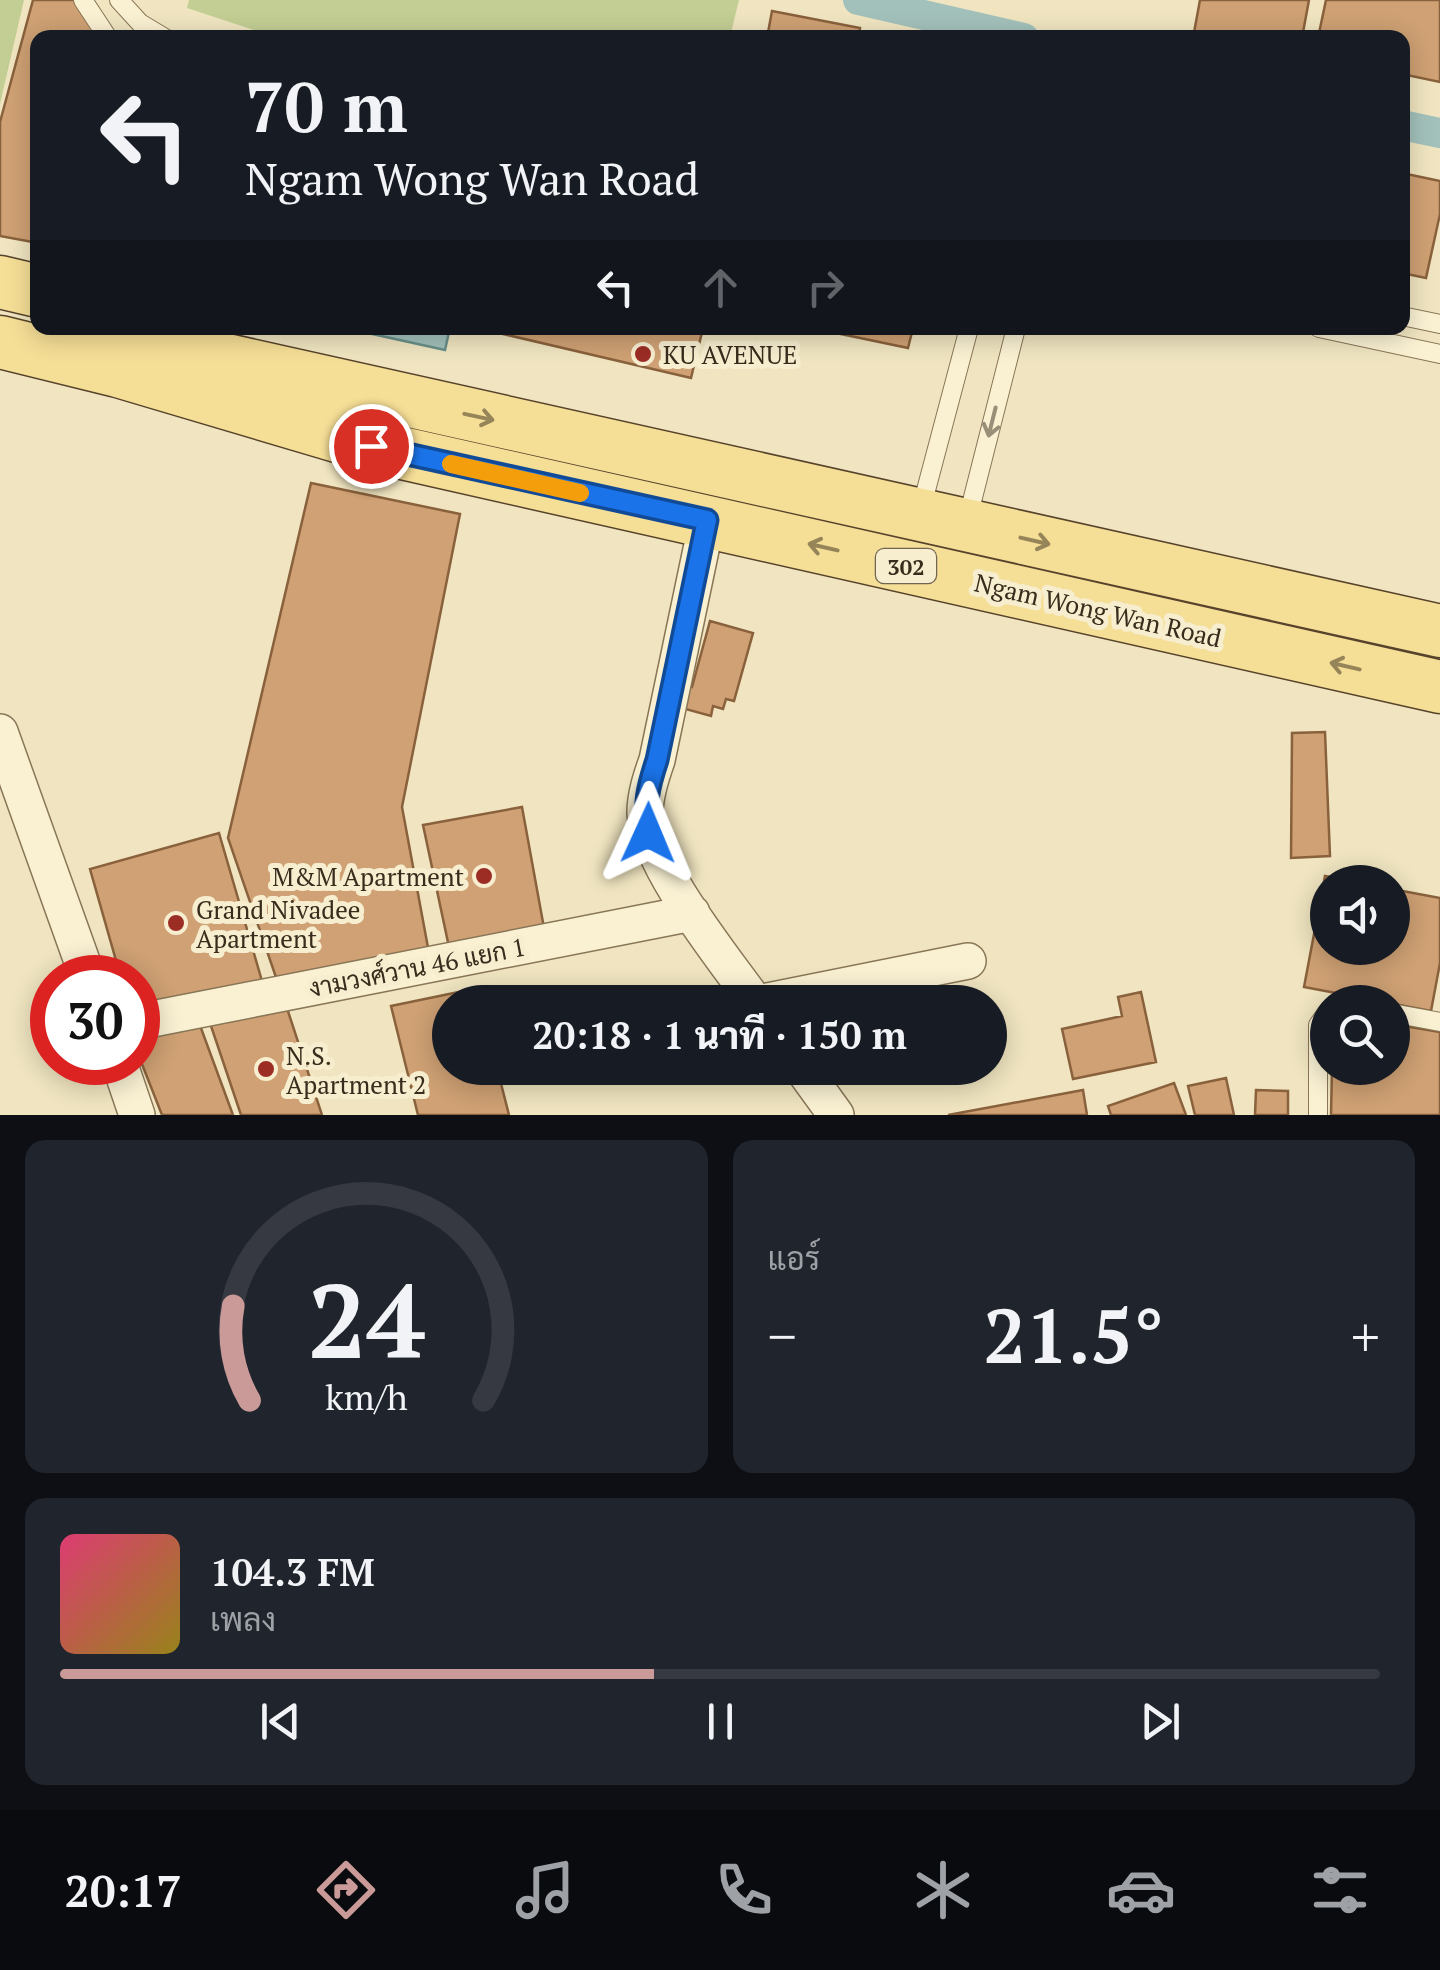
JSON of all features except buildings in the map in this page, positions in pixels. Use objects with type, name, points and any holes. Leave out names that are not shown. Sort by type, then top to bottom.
[{"type":"main road","points":[[0,282],[30,289]]},
{"type":"main road","points":[[0,309],[30,316]]},
{"type":"main road","name":"302","points":[[112,335],[1440,630]]},
{"type":"main road","points":[[197,335],[384,396]]},
{"type":"main road","name":"Ngam Wong Wan Road","points":[[0,342],[118,371],[371,446],[1440,688]]},
{"type":"main road","points":[[0,377],[102,400],[371,446]]},
{"type":"street","points":[[707,520],[647,792],[646,813],[648,833],[657,854],[692,913],[746,985]]},
{"type":"street","points":[[0,732],[80,955]]},
{"type":"street","name":"งามวงศ์วาน 46 แยก 1","points":[[160,1017],[692,913]]},
{"type":"street","points":[[846,985],[968,961]]},
{"type":"street","points":[[127,1085],[138,1115]]},
{"type":"street","points":[[814,1085],[836,1115]]},
{"type":"lane","points":[[84,0],[103,30]]},
{"type":"lane","points":[[118,0],[152,30]]},
{"type":"lane","points":[[1410,318],[1440,324]]},
{"type":"lane","points":[[942,520],[966,335]]},
{"type":"lane","points":[[942,520],[1015,335]]},
{"type":"lane","points":[[1352,335],[1440,354]]},
{"type":"lane","points":[[1410,1016],[1440,1022]]},
{"type":"lane","points":[[1318,1085],[1318,1115]]},
{"type":"green space","points":[[0,0],[24,0],[0,104]]},
{"type":"green space","points":[[189,0],[739,0],[732,30],[254,30],[187,8]]},
{"type":"water","points":[[377,335],[448,335],[445,350]]},
{"type":"waterway","points":[[858,0],[989,30]]},
{"type":"waterway","points":[[1410,127],[1440,133]]},
{"type":"slow traffic","points":[[451,464],[580,493]]},
{"type":"place","name":"KU AVENUE","points":[[643,354]]},
{"type":"place","name":"M&M Apartment","points":[[484,876]]},
{"type":"place","name":"Grand Nivadee Apartment","points":[[176,923]]},
{"type":"place","name":"N.S. Apartment 2","points":[[266,1069]]},
{"type":"route","points":[[371,446],[707,520],[647,792],[648,833]]}]
